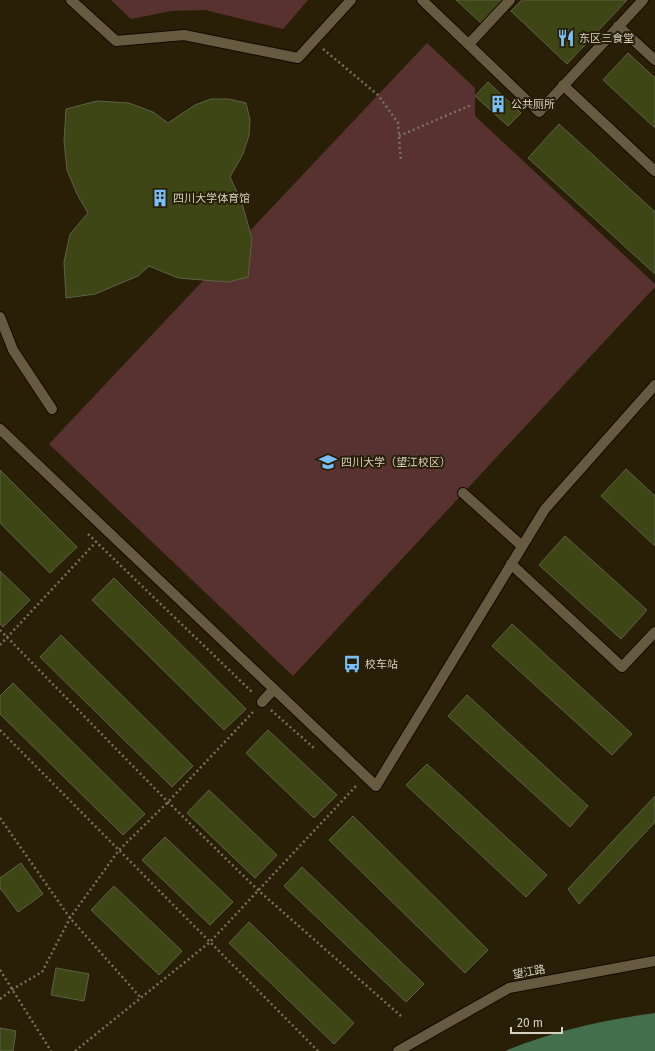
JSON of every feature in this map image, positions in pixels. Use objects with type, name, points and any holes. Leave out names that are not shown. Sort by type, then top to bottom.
[{"type":"street","points":[[70,0],[116,41],[184,35],[298,58],[351,0]]},
{"type":"street","points":[[422,0],[538,112],[642,0]]},
{"type":"street","points":[[469,44],[510,0]]},
{"type":"street","points":[[618,26],[655,60]]},
{"type":"street","points":[[563,85],[655,171]]},
{"type":"street","points":[[0,317],[13,350],[52,409]]},
{"type":"street","points":[[0,429],[376,786],[545,509],[655,385]]},
{"type":"street","points":[[463,493],[522,546]]},
{"type":"street","points":[[511,564],[622,667],[655,632]]},
{"type":"street","points":[[262,702],[274,689]]},
{"type":"street","name":"望江路","points":[[398,1051],[509,988],[655,961]]},
{"type":"path","points":[[314,40],[378,96],[398,123],[401,162]]},
{"type":"path","points":[[399,136],[471,105]]},
{"type":"path","points":[[0,645],[96,542]]},
{"type":"path","points":[[0,630],[168,802],[259,891],[402,1018]]},
{"type":"path","points":[[0,999],[13,989],[42,972],[70,918],[119,850],[168,802],[262,702]]},
{"type":"path","points":[[0,730],[318,1051]]},
{"type":"path","points":[[75,1051],[210,942],[357,786]]},
{"type":"path","points":[[0,818],[70,918],[141,998]]},
{"type":"path","points":[[0,970],[52,1051]]},
{"type":"shaded area","points":[[111,0],[308,0],[283,29],[205,10],[171,11],[131,19]]},
{"type":"shaded area","points":[[427,43],[475,88],[475,116],[655,284],[655,287],[293,676],[49,444]]},
{"type":"shaded area","points":[[655,1013],[655,1051],[505,1051],[579,1027]]},
{"type":"building","points":[[456,0],[502,0],[481,23]]},
{"type":"building","name":"东区三食堂","points":[[522,0],[627,0],[567,64],[511,11]]},
{"type":"building","points":[[628,53],[655,78],[655,128],[603,80]]},
{"type":"building","name":"公共厕所","points":[[488,82],[521,113],[508,126],[475,96]]},
{"type":"building","name":"四川大学体育馆","points":[[211,99],[229,99],[246,103],[250,120],[249,135],[243,154],[230,177],[242,203],[252,239],[248,277],[228,282],[178,278],[149,266],[138,276],[95,294],[66,298],[64,262],[70,234],[88,213],[77,194],[67,170],[64,141],[66,109],[97,101],[129,103],[153,112],[168,123],[195,105]]},
{"type":"building","points":[[559,124],[655,212],[655,274],[528,158]]},
{"type":"building","points":[[626,469],[655,496],[655,546],[601,496]]},
{"type":"building","points":[[0,470],[77,547],[50,573],[0,523]]},
{"type":"building","points":[[565,536],[647,610],[621,639],[539,565]]},
{"type":"building","points":[[0,571],[30,600],[3,627],[0,624]]},
{"type":"building","points":[[114,578],[246,709],[224,730],[92,600]]},
{"type":"building","points":[[512,624],[632,734],[612,755],[492,646]]},
{"type":"building","points":[[61,635],[193,766],[172,787],[40,657]]},
{"type":"building","points":[[13,683],[145,814],[123,835],[0,714],[0,696]]},
{"type":"building","points":[[467,695],[588,806],[570,827],[448,716]]},
{"type":"building","points":[[268,730],[337,795],[314,818],[246,753]]},
{"type":"building","points":[[427,764],[547,875],[526,897],[406,785]]},
{"type":"building","points":[[209,790],[277,855],[255,878],[187,813]]},
{"type":"building","points":[[655,796],[655,822],[579,904],[568,889]]},
{"type":"building","points":[[353,816],[488,950],[465,973],[329,840]]},
{"type":"building","points":[[165,837],[233,902],[210,925],[142,860]]},
{"type":"building","points":[[21,863],[43,894],[18,912],[1,889],[0,890],[0,878]]},
{"type":"building","points":[[302,867],[424,984],[406,1002],[284,886]]},
{"type":"building","points":[[114,886],[182,951],[159,975],[91,910]]},
{"type":"building","points":[[249,922],[354,1023],[334,1044],[229,943]]},
{"type":"building","points":[[56,968],[89,974],[84,1001],[51,995]]},
{"type":"building","points":[[0,1028],[16,1031],[13,1051],[0,1051]]},
{"type":"place","name":"东区三食堂","points":[[566,38]]},
{"type":"place","name":"公共厕所","points":[[498,104]]},
{"type":"place","name":"四川大学体育馆","points":[[160,198]]},
{"type":"place","name":"四川大学（望江校区）","points":[[328,462]]},
{"type":"place","name":"校车站","points":[[352,664]]}]
